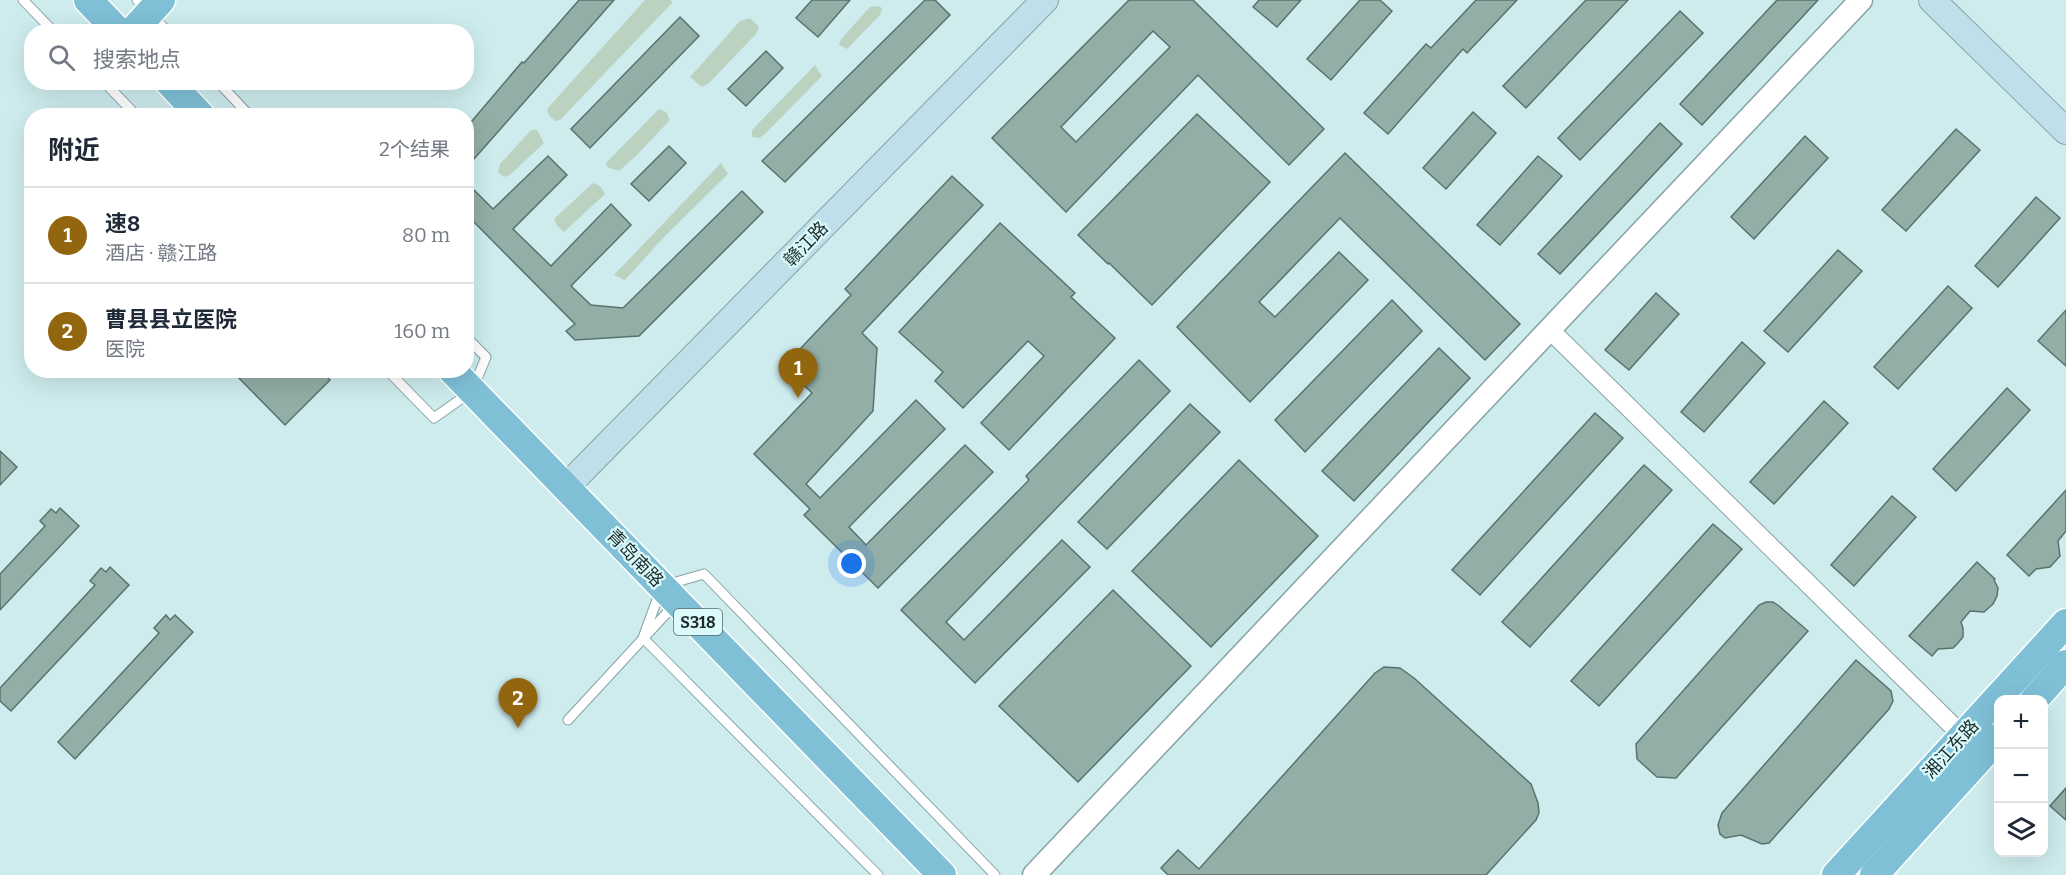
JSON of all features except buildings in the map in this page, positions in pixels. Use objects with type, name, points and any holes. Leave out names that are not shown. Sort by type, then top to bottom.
[{"type":"main road","points":[[88,0],[111,24]]},
{"type":"main road","points":[[139,24],[161,0]]},
{"type":"main road","name":"赣江路","points":[[566,487],[1045,0]]},
{"type":"main road","points":[[1932,0],[2066,130]]},
{"type":"main road","points":[[177,90],[193,108]]},
{"type":"main road","name":"青岛南路","points":[[459,378],[942,875]]},
{"type":"main road","name":"湘江东路","points":[[1836,875],[2066,623]]},
{"type":"main road","points":[[2038,695],[2066,664]]},
{"type":"main road","name":"湘江东路","points":[[1874,875],[1994,742]]},
{"type":"street","points":[[1034,875],[1861,0]]},
{"type":"street","points":[[1549,329],[1963,736]]},
{"type":"lane","points":[[23,0],[46,24]]},
{"type":"lane","points":[[137,0],[160,24]]},
{"type":"lane","points":[[112,90],[129,108]]},
{"type":"lane","points":[[226,90],[242,108]]},
{"type":"lane","points":[[395,378],[434,418],[472,392],[486,357],[474,345]]},
{"type":"lane","points":[[568,720],[643,638],[670,593],[704,574],[995,875]]},
{"type":"lane","points":[[643,638],[670,593]]},
{"type":"lane","points":[[643,638],[878,875]]},
{"type":"green space","points":[[645,0],[671,0],[672,3],[560,120],[555,121],[547,109]]},
{"type":"green space","points":[[870,7],[882,8],[880,15],[847,49],[839,45],[841,39]]},
{"type":"green space","points":[[750,18],[759,27],[756,34],[709,83],[702,87],[690,77],[740,21]]},
{"type":"green space","points":[[815,65],[822,76],[764,135],[759,138],[752,137],[752,130]]},
{"type":"green space","points":[[659,109],[666,112],[670,120],[619,171],[607,167],[606,163]]},
{"type":"green space","points":[[531,130],[537,130],[544,143],[510,175],[504,177],[498,172],[500,164]]},
{"type":"green space","points":[[721,163],[728,174],[665,236],[625,280],[614,275]]},
{"type":"green space","points":[[593,183],[600,186],[605,194],[564,232],[557,226],[554,219]]},
{"type":"place","name":"速8","points":[[798,398]]},
{"type":"place","name":"曹县县立医院","points":[[518,728]]}]
